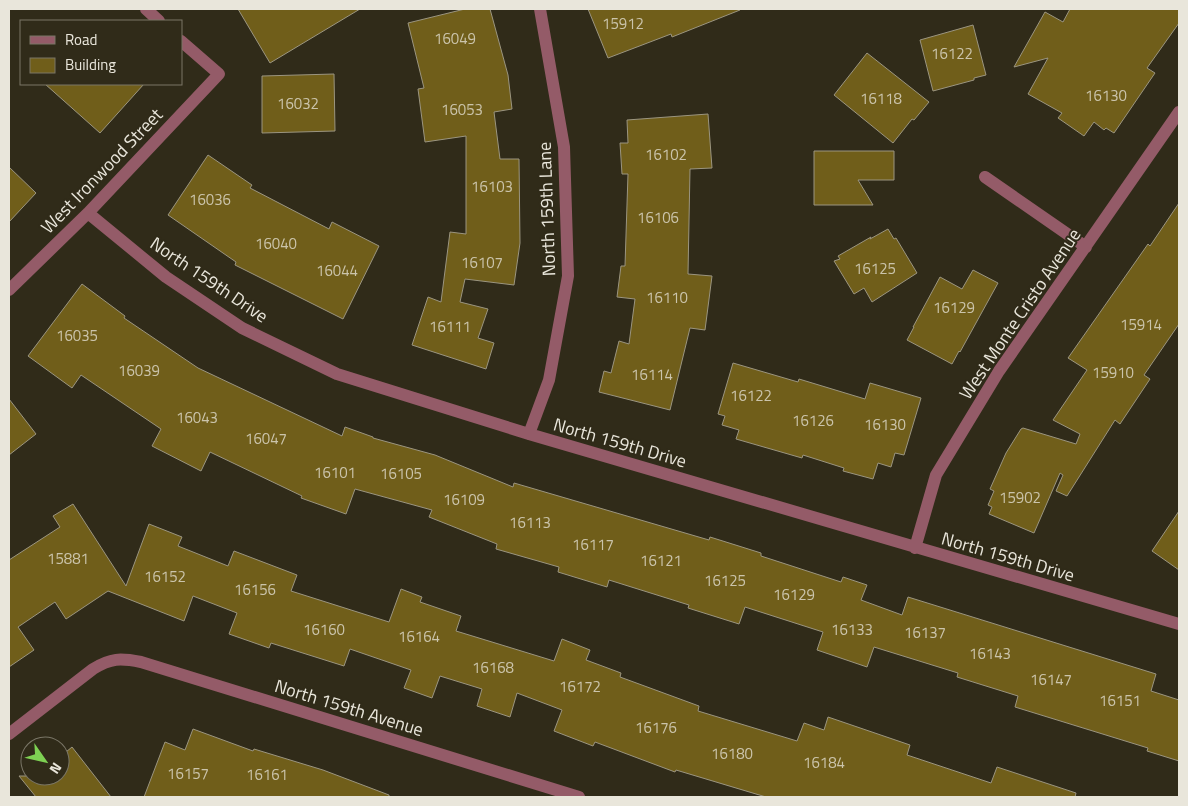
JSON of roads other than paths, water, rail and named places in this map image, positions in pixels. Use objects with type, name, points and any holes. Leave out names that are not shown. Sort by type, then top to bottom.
[{"type":"street","points":[[146,9],[158,20]]},
{"type":"street","name":"North 159th Lane","points":[[528,434],[549,380],[568,276],[564,147],[540,9]]},
{"type":"street","name":"West Ironwood Street","points":[[9,290],[88,213],[219,74],[182,42]]},
{"type":"street","name":"West Monte Cristo Avenue","points":[[915,548],[936,475],[999,371],[1179,112]]},
{"type":"street","points":[[985,177],[1086,247]]},
{"type":"street","name":"North 159th Drive","points":[[88,213],[166,277],[242,328],[337,374],[528,434],[1179,624]]},
{"type":"street","name":"North 159th Avenue","points":[[9,734],[87,673],[107,661],[123,659],[140,662],[579,797]]}]
